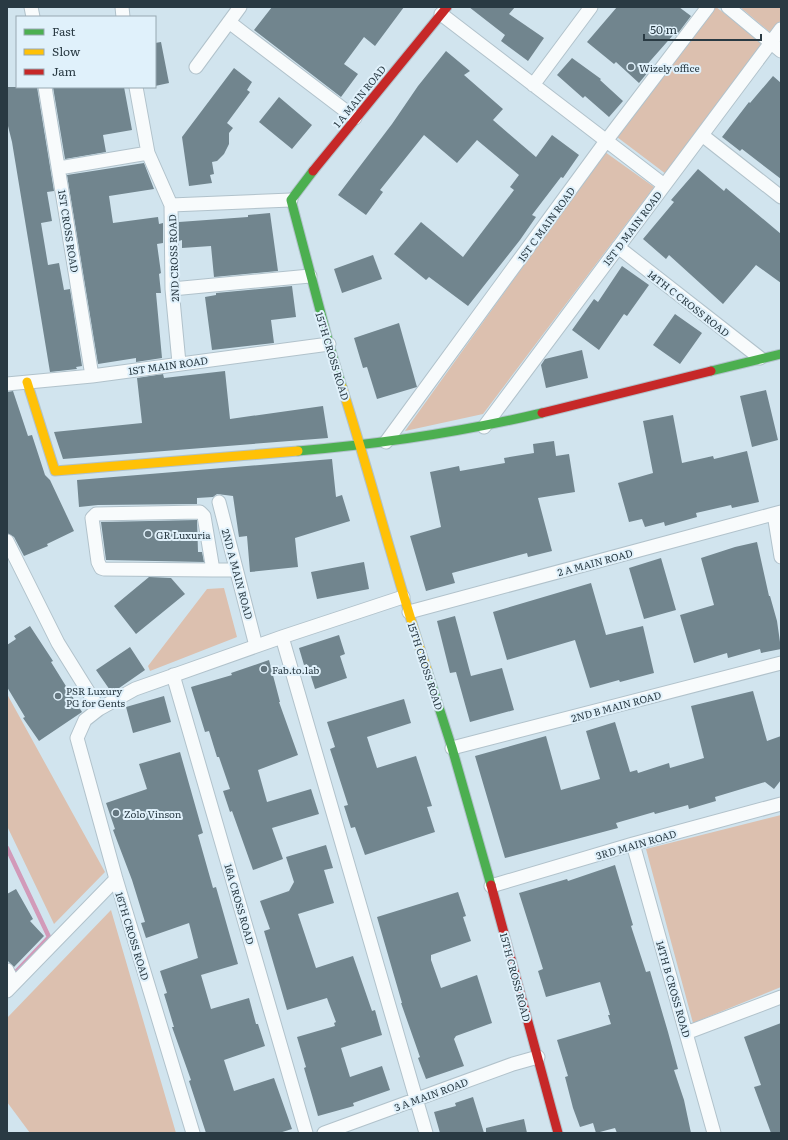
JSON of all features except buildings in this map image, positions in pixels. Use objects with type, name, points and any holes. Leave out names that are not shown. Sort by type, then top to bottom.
[{"type":"street","points":[[196,67],[240,7]]},
{"type":"street","points":[[533,85],[591,7]]},
{"type":"street","name":"1ST C MAIN ROAD","points":[[386,442],[606,141],[708,7]]},
{"type":"street","points":[[728,7],[776,47]]},
{"type":"street","points":[[444,10],[533,85],[664,185]]},
{"type":"street","name":"1 A MAIN ROAD","points":[[291,200],[354,118],[444,10]]},
{"type":"street","points":[[228,22],[354,118]]},
{"type":"street","name":"1ST D MAIN ROAD","points":[[484,427],[702,135],[776,47],[781,29]]},
{"type":"street","name":"1ST CROSS ROAD","points":[[45,88],[92,376]]},
{"type":"street","name":"2ND CROSS ROAD","points":[[136,88],[148,153],[172,205],[172,289],[179,363]]},
{"type":"street","points":[[702,135],[781,197]]},
{"type":"street","points":[[59,168],[148,153]]},
{"type":"street","points":[[172,205],[291,200]]},
{"type":"street","name":"15TH CROSS ROAD","points":[[291,200],[329,344],[361,446],[403,598],[409,612],[452,748],[492,886],[558,1133]]},
{"type":"street","name":"14TH C CROSS ROAD","points":[[618,247],[760,358]]},
{"type":"street","points":[[172,289],[310,276]]},
{"type":"street","name":"1ST MAIN ROAD","points":[[7,384],[92,376],[179,363],[329,344]]},
{"type":"street","points":[[26,382],[55,471],[361,446],[484,427],[781,354]]},
{"type":"street","name":"2ND A MAIN ROAD","points":[[219,502],[256,646]]},
{"type":"street","points":[[213,570],[204,516],[200,512],[96,514],[92,518],[98,562],[101,568],[213,570],[236,570]]},
{"type":"street","points":[[777,513],[781,557]]},
{"type":"street","name":"2 A MAIN ROAD","points":[[409,612],[777,513]]},
{"type":"street","points":[[7,541],[58,643],[99,709],[135,689],[282,637],[403,598]]},
{"type":"street","points":[[282,637],[426,1133]]},
{"type":"street","name":"2ND B MAIN ROAD","points":[[452,748],[781,663]]},
{"type":"street","name":"16A CROSS ROAD","points":[[174,675],[306,1133]]},
{"type":"street","name":"16TH CROSS ROAD","points":[[99,709],[85,720],[77,738],[116,879],[193,1133]]},
{"type":"street","name":"3RD MAIN ROAD","points":[[492,886],[633,844],[781,804]]},
{"type":"street","name":"14TH B CROSS ROAD","points":[[633,844],[714,1133]]},
{"type":"street","points":[[11,988],[116,879]]},
{"type":"street","points":[[7,970],[11,988]]},
{"type":"street","points":[[686,1033],[781,997]]},
{"type":"street","name":"3 A MAIN ROAD","points":[[324,1133],[513,1064],[538,1057]]},
{"type":"shaded area","points":[[713,7],[716,7],[763,43],[666,174],[617,137]]},
{"type":"shaded area","points":[[740,7],[781,7],[781,20],[771,33]]},
{"type":"shaded area","points":[[605,152],[654,187],[483,414],[405,431]]},
{"type":"shaded area","points":[[224,588],[237,637],[150,671],[148,666],[207,589]]},
{"type":"shaded area","points":[[7,694],[105,872],[54,924],[7,826]]},
{"type":"shaded area","points":[[781,815],[781,987],[693,1023],[646,849]]},
{"type":"shaded area","points":[[111,910],[176,1133],[30,1133],[7,1102],[7,1018]]},
{"type":"waterway","points":[[7,848],[49,937],[12,976]]},
{"type":"traffic: fast","points":[[313,171],[291,200],[329,344],[342,387]]},
{"type":"traffic: fast","points":[[711,371],[781,354]]},
{"type":"traffic: fast","points":[[298,451],[360,445],[421,436],[482,426],[542,413]]},
{"type":"traffic: fast","points":[[427,670],[452,748],[491,885]]},
{"type":"traffic: slow","points":[[27,382],[55,471],[298,451]]},
{"type":"traffic: slow","points":[[342,387],[427,670]]},
{"type":"traffic: jam","points":[[313,171],[447,7]]},
{"type":"traffic: jam","points":[[542,413],[711,371]]},
{"type":"traffic: jam","points":[[491,885],[558,1133]]},
{"type":"place","name":"Wizely office","points":[[631,67]]},
{"type":"place","name":"GR Luxuria","points":[[148,534]]},
{"type":"place","name":"Fab.to.lab","points":[[264,669]]},
{"type":"place","name":"PSR Luxury PG for Gents","points":[[58,696]]},
{"type":"place","name":"Zolo Vinson","points":[[116,813]]}]
